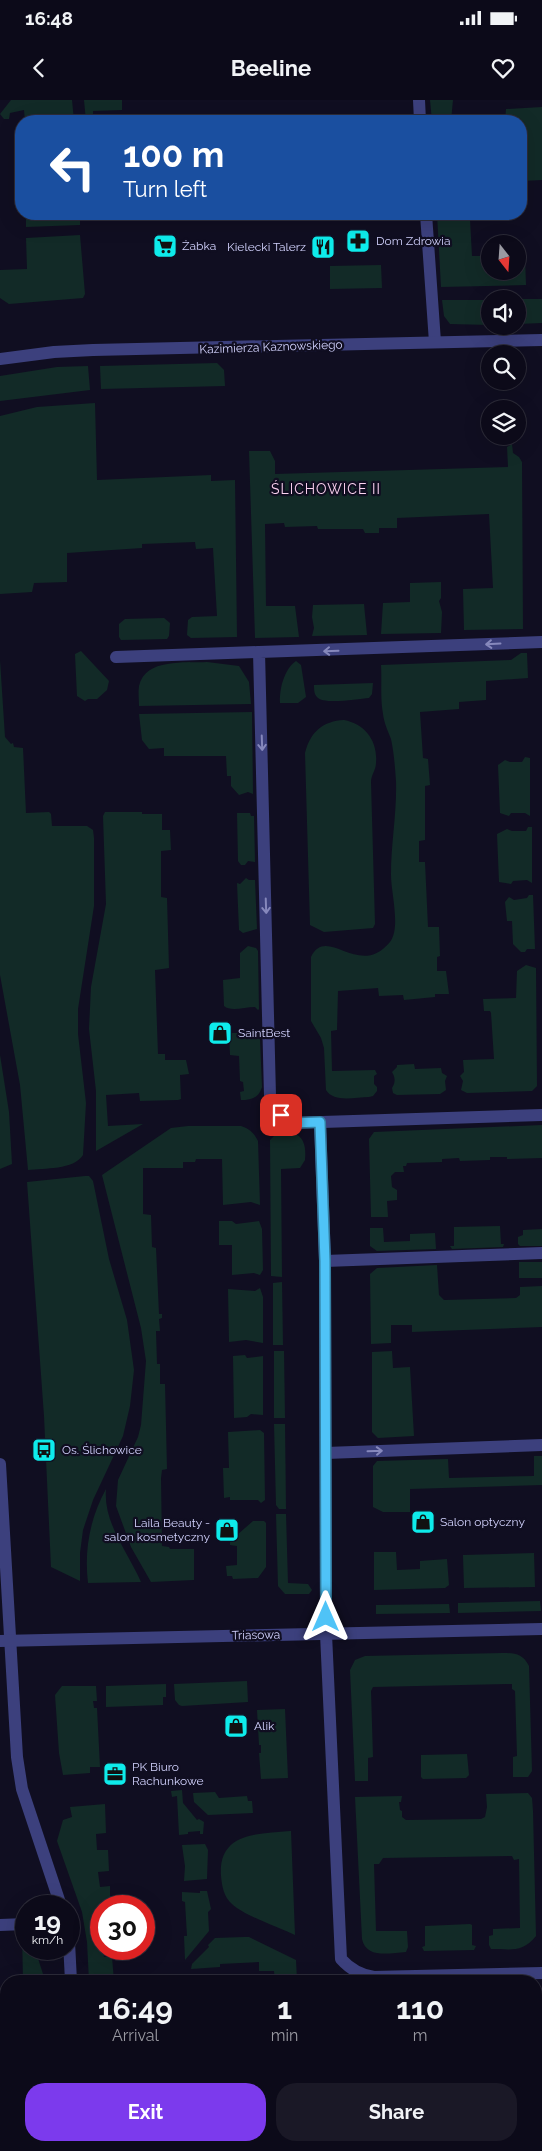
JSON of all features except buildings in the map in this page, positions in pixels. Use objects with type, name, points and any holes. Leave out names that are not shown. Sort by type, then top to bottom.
[{"type":"street","points":[[419,100],[420,115]]},
{"type":"street","points":[[426,220],[435,342]]},
{"type":"street","name":"Kazimierza Kaznowskiego","points":[[0,359],[54,352],[93,350],[542,340]]},
{"type":"street","points":[[116,657],[542,642]]},
{"type":"street","points":[[259,652],[270,1096],[276,1111],[291,1123],[542,1115]]},
{"type":"street","points":[[320,1122],[325,1261],[326,1634],[341,1959],[348,1967],[367,1975]]},
{"type":"street","points":[[325,1261],[542,1253]]},
{"type":"street","points":[[326,1453],[542,1445]]},
{"type":"street","points":[[0,1464],[5,1641],[17,1757],[22,1789],[57,1895]]},
{"type":"street","name":"Triasowa","points":[[5,1641],[542,1629]]},
{"type":"street","points":[[0,1924],[15,1924]]},
{"type":"street","points":[[70,1960],[71,1975]]},
{"type":"street","points":[[458,1975],[542,1973]]},
{"type":"green space","points":[[11,100],[72,100],[73,115],[24,115],[24,110],[10,113],[9,119],[4,119],[0,114]]},
{"type":"green space","points":[[84,100],[122,100],[122,110],[93,111],[93,115],[85,115]]},
{"type":"green space","points":[[430,100],[453,100],[452,115],[431,115]]},
{"type":"green space","points":[[542,107],[542,180],[527,181],[527,115],[506,115],[506,109]]},
{"type":"green space","points":[[26,220],[80,220],[80,225],[26,227]]},
{"type":"green space","points":[[437,220],[470,220],[472,256],[481,256],[481,280],[526,280],[526,285],[441,287]]},
{"type":"green space","points":[[80,235],[85,294],[83,298],[9,304],[0,298],[0,270],[27,269],[26,238]]},
{"type":"green space","points":[[381,265],[382,288],[330,289],[330,266]]},
{"type":"green space","points":[[526,299],[542,299],[542,323],[526,324]]},
{"type":"green space","points":[[442,300],[481,300],[481,325],[450,324],[444,316]]},
{"type":"green space","points":[[217,363],[224,370],[225,386],[101,389],[100,366]]},
{"type":"green space","points":[[88,366],[90,390],[0,401],[0,376],[57,367]]},
{"type":"green space","points":[[95,403],[97,480],[211,475],[211,481],[235,480],[237,637],[191,638],[187,635],[188,620],[192,617],[217,616],[213,548],[196,549],[195,542],[142,544],[142,548],[67,553],[67,582],[34,583],[32,592],[0,594],[0,416],[37,407]]},
{"type":"green space","points":[[512,445],[513,453],[522,462],[523,629],[464,630],[463,589],[493,588],[489,514],[397,518],[397,528],[379,528],[379,533],[365,533],[363,529],[318,529],[317,526],[285,527],[284,523],[265,524],[266,606],[295,606],[299,637],[255,638],[249,451],[270,451],[275,461],[275,474],[508,467],[507,447]]},
{"type":"green space","points":[[441,582],[441,598],[439,601],[442,612],[441,633],[381,634],[383,603],[410,602],[410,583]]},
{"type":"green space","points":[[364,604],[367,635],[312,636],[314,628],[312,617],[313,605]]},
{"type":"green space","points":[[164,618],[170,623],[167,639],[121,640],[119,637],[119,624],[125,619]]},
{"type":"green space","points":[[81,651],[109,681],[107,690],[97,699],[85,701],[77,696],[75,654]]},
{"type":"green space","points":[[521,653],[527,653],[528,678],[486,681],[486,700],[459,702],[459,709],[420,712],[423,758],[428,759],[430,785],[425,786],[425,840],[419,841],[419,862],[425,862],[428,927],[439,927],[440,956],[437,957],[437,971],[446,971],[449,994],[435,994],[435,997],[404,1000],[403,995],[379,996],[378,988],[338,991],[337,1030],[331,1031],[332,1071],[375,1070],[377,1074],[374,1076],[374,1084],[377,1087],[377,1091],[373,1096],[369,1097],[334,1097],[326,1090],[324,1048],[321,1038],[311,1021],[311,957],[318,948],[326,946],[356,955],[367,956],[378,952],[390,942],[395,928],[391,875],[396,781],[392,744],[384,721],[382,708],[381,665],[511,660]]},
{"type":"green space","points":[[0,660],[5,737],[11,744],[13,743],[14,747],[23,748],[26,813],[49,812],[51,814],[52,826],[87,826],[93,830],[94,838],[94,906],[78,1009],[78,1034],[86,1103],[83,1155],[79,1160],[66,1166],[28,1170],[20,1085],[0,975]]},
{"type":"green space","points":[[296,661],[301,665],[306,697],[298,703],[280,703],[280,692],[285,674]]},
{"type":"green space","points":[[207,662],[239,666],[249,682],[251,704],[139,706],[139,686],[143,677],[149,671],[167,664]]},
{"type":"green space","points":[[373,683],[372,694],[369,698],[326,701],[317,697],[314,690],[314,685]]},
{"type":"green space","points":[[252,712],[253,794],[248,792],[239,795],[231,786],[231,776],[227,776],[226,756],[164,756],[164,748],[149,749],[142,740],[139,714]]},
{"type":"green space","points":[[344,720],[358,725],[364,730],[369,735],[375,748],[376,766],[371,782],[375,924],[373,928],[324,932],[310,925],[305,753],[310,739],[318,729],[324,725]]},
{"type":"green space","points":[[525,757],[530,758],[530,816],[525,813],[511,813],[509,816],[500,813],[498,765],[505,760],[522,762]]},
{"type":"green space","points":[[105,812],[162,814],[162,830],[170,830],[171,850],[161,851],[161,897],[167,898],[169,968],[155,970],[158,1054],[165,1054],[165,1060],[186,1060],[189,1074],[180,1075],[181,1099],[178,1100],[140,1101],[139,1093],[106,1095],[108,1126],[143,1124],[96,1151],[96,1091],[89,1029],[91,987],[106,904],[103,816]]},
{"type":"green space","points":[[237,813],[250,813],[251,816],[254,816],[255,862],[248,861],[245,865],[241,865],[238,861]]},
{"type":"green space","points":[[528,827],[532,827],[532,883],[527,880],[513,881],[511,884],[499,882],[497,834],[507,829],[526,831]]},
{"type":"green space","points":[[246,878],[255,880],[257,929],[243,933],[239,930],[237,883],[240,884]]},
{"type":"green space","points":[[529,895],[533,895],[535,949],[527,949],[525,952],[521,952],[513,944],[512,921],[507,921],[505,902],[509,897],[514,900],[527,898]]},
{"type":"green space","points":[[248,946],[256,948],[258,951],[259,1009],[255,1007],[227,1008],[224,1006],[223,980],[240,978],[240,953]]},
{"type":"green space","points":[[526,965],[536,968],[537,1086],[532,1091],[467,1093],[461,1090],[463,1081],[460,1076],[464,1072],[463,1060],[494,1059],[491,1013],[490,1011],[484,1011],[483,999],[516,998],[517,971]]},
{"type":"green space","points":[[229,1033],[237,1033],[238,1036],[257,1035],[260,1038],[262,1087],[259,1094],[251,1099],[241,1100],[240,1092],[244,1091],[243,1082],[240,1081],[239,1056],[230,1055]]},
{"type":"green space","points":[[0,1055],[9,1112],[12,1164],[0,1169]]},
{"type":"green space","points":[[414,1064],[415,1069],[441,1068],[442,1073],[447,1076],[445,1081],[446,1090],[440,1094],[397,1095],[393,1093],[392,1088],[395,1080],[392,1072],[397,1065]]},
{"type":"green space","points":[[542,1125],[542,1158],[507,1159],[507,1157],[490,1157],[490,1160],[460,1161],[459,1158],[442,1159],[442,1162],[407,1163],[406,1166],[403,1166],[404,1172],[395,1172],[391,1176],[392,1187],[397,1190],[397,1200],[387,1201],[388,1217],[371,1217],[369,1139],[374,1132]]},
{"type":"green space","points":[[188,1126],[241,1126],[247,1128],[253,1134],[258,1141],[260,1205],[251,1202],[223,1205],[222,1159],[196,1159],[195,1162],[183,1162],[183,1168],[143,1168],[143,1214],[151,1215],[152,1247],[156,1248],[159,1314],[162,1314],[162,1318],[159,1319],[160,1331],[156,1331],[157,1364],[160,1364],[160,1384],[165,1384],[167,1469],[162,1470],[161,1478],[162,1546],[169,1547],[170,1549],[194,1549],[194,1580],[151,1582],[131,1547],[116,1506],[118,1480],[138,1437],[141,1425],[146,1361],[141,1328],[102,1175],[171,1128]]},
{"type":"green space","points":[[277,1133],[293,1133],[300,1137],[304,1144],[305,1160],[300,1168],[281,1169],[282,1277],[271,1276],[270,1140]]},
{"type":"green space","points":[[89,1176],[93,1181],[109,1259],[127,1320],[134,1370],[130,1406],[123,1436],[93,1500],[83,1530],[80,1553],[80,1581],[51,1567],[44,1416],[27,1182]]},
{"type":"green space","points":[[219,1221],[232,1221],[236,1224],[259,1221],[262,1229],[263,1270],[260,1275],[254,1273],[232,1275],[232,1245],[219,1245]]},
{"type":"green space","points":[[500,1226],[501,1244],[504,1244],[503,1247],[452,1249],[450,1246],[454,1246],[454,1227]]},
{"type":"green space","points":[[370,1228],[383,1228],[384,1242],[410,1241],[410,1234],[435,1233],[436,1249],[377,1251],[370,1246]]},
{"type":"green space","points":[[542,1229],[542,1246],[520,1246],[518,1244],[518,1237],[523,1235],[523,1230]]},
{"type":"green space","points":[[519,1262],[542,1262],[542,1278],[519,1278]]},
{"type":"green space","points":[[437,1265],[439,1295],[444,1300],[516,1298],[520,1295],[520,1287],[542,1286],[542,1327],[412,1332],[412,1325],[391,1325],[391,1343],[371,1344],[370,1274],[377,1268]]},
{"type":"green space","points":[[282,1282],[283,1345],[273,1345],[273,1283]]},
{"type":"green space","points":[[260,1288],[263,1297],[263,1343],[246,1340],[229,1342],[228,1289],[255,1291]]},
{"type":"green space","points":[[274,1351],[284,1351],[285,1418],[274,1418]]},
{"type":"green space","points":[[392,1351],[393,1368],[410,1367],[414,1436],[378,1438],[372,1432],[372,1352]]},
{"type":"green space","points":[[245,1355],[247,1358],[263,1356],[263,1415],[251,1414],[247,1417],[234,1418],[233,1356]]},
{"type":"green space","points":[[274,1424],[285,1424],[286,1509],[279,1509],[276,1505]]},
{"type":"green space","points":[[260,1430],[264,1433],[265,1500],[261,1503],[258,1500],[230,1500],[230,1497],[224,1498],[223,1468],[229,1468],[228,1432]]},
{"type":"green space","points":[[534,1456],[542,1456],[542,1485],[410,1489],[410,1512],[383,1512],[373,1507],[373,1466],[377,1461],[448,1459],[449,1478],[534,1476]]},
{"type":"green space","points":[[106,1489],[108,1514],[112,1525],[141,1582],[88,1583],[87,1558],[92,1523]]},
{"type":"green space","points":[[276,1514],[286,1514],[288,1583],[308,1584],[312,1590],[309,1594],[285,1594],[278,1586]]},
{"type":"green space","points":[[253,1521],[264,1521],[266,1523],[266,1567],[258,1578],[233,1579],[232,1576],[227,1576],[226,1566],[237,1565],[237,1546],[230,1545],[230,1536],[237,1535]]},
{"type":"green space","points":[[374,1552],[396,1552],[397,1570],[420,1569],[420,1561],[447,1559],[449,1585],[445,1588],[374,1590]]},
{"type":"green space","points":[[534,1553],[535,1587],[464,1588],[463,1555]]},
{"type":"green space","points":[[540,1601],[541,1611],[458,1613],[458,1603]]},
{"type":"green space","points":[[449,1604],[450,1613],[376,1614],[376,1605]]},
{"type":"green space","points":[[503,1653],[518,1655],[529,1666],[532,1771],[528,1777],[513,1777],[513,1757],[517,1756],[515,1691],[512,1689],[512,1684],[373,1687],[371,1691],[373,1757],[368,1758],[368,1781],[355,1781],[350,1670],[355,1660],[365,1656]]},
{"type":"green space","points":[[247,1681],[248,1702],[182,1706],[175,1700],[174,1684]]},
{"type":"green space","points":[[166,1684],[166,1697],[163,1697],[163,1705],[106,1707],[106,1686]]},
{"type":"green space","points":[[62,1686],[96,1686],[97,1701],[93,1701],[94,1708],[97,1708],[100,1767],[90,1767],[90,1773],[63,1775],[59,1753],[55,1695]]},
{"type":"green space","points":[[285,1709],[288,1778],[261,1779],[259,1753],[261,1753],[261,1745],[259,1745],[257,1710]]},
{"type":"green space","points":[[467,1754],[469,1775],[466,1778],[423,1779],[421,1777],[421,1755]]},
{"type":"green space","points":[[182,1790],[183,1803],[197,1820],[199,1819],[204,1822],[203,1834],[200,1834],[200,1831],[179,1835],[177,1796],[172,1797],[171,1791]]},
{"type":"green space","points":[[215,1792],[219,1798],[247,1796],[248,1801],[252,1801],[253,1813],[208,1815],[194,1802],[193,1793]]},
{"type":"green space","points":[[528,1793],[532,1798],[533,1811],[536,1936],[531,1941],[516,1949],[491,1949],[489,1945],[489,1936],[493,1935],[493,1929],[520,1928],[519,1859],[514,1860],[512,1856],[383,1858],[379,1864],[374,1864],[376,1931],[407,1931],[408,1947],[406,1952],[393,1953],[379,1953],[368,1950],[362,1939],[355,1797],[402,1796],[401,1802],[399,1802],[400,1810],[402,1811],[402,1817],[406,1820],[481,1819],[485,1817],[487,1807],[486,1794]]},
{"type":"green space","points":[[105,1804],[106,1833],[96,1834],[97,1850],[108,1850],[109,1871],[98,1872],[100,1887],[110,1886],[110,1895],[90,1895],[90,1960],[112,1960],[114,1975],[89,1975],[87,1942],[80,1906],[80,1895],[76,1895],[57,1841],[63,1820],[72,1817],[70,1807]]},
{"type":"green space","points":[[291,1831],[295,1935],[237,1908],[225,1895],[221,1876],[222,1862],[226,1851],[233,1843],[253,1835]]},
{"type":"green space","points":[[205,1844],[208,1850],[207,1879],[184,1881],[185,1866],[182,1845]]},
{"type":"green space","points":[[200,1891],[207,1891],[211,1909],[208,1912],[209,1931],[185,1960],[184,1936],[187,1936],[185,1902],[182,1901],[182,1892],[200,1893]]},
{"type":"green space","points":[[472,1925],[472,1945],[476,1946],[474,1950],[424,1951],[422,1947],[425,1946],[425,1926]]},
{"type":"green space","points":[[249,1937],[296,1960],[297,1975],[274,1975],[274,1971],[259,1971],[259,1962],[220,1964],[220,1967],[191,1969],[192,1964],[215,1938]]},
{"type":"green space","points":[[23,1960],[39,1960],[43,1975],[23,1975]]},
{"type":"place","name":"Dom Zdrowia","points":[[358,241]]},
{"type":"place","name":"Żabka","points":[[165,246]]},
{"type":"place","name":"Kielecki Talerz","points":[[323,247]]},
{"type":"place","name":"SaintBest","points":[[220,1033]]},
{"type":"place","name":"Os. Ślichowice","points":[[44,1450]]},
{"type":"place","name":"Salon optyczny","points":[[423,1522]]},
{"type":"place","name":"Laila Beauty - salon kosmetyczny","points":[[227,1530]]},
{"type":"place","name":"Alik","points":[[236,1726]]},
{"type":"place","name":"PK Biuro Rachunkowe","points":[[115,1774]]},
{"type":"district","name":"ŚLICHOWICE II","points":[[326,489]]},
{"type":"route","points":[[281,1115],[291,1123],[320,1122],[325,1261],[326,1617]]}]
